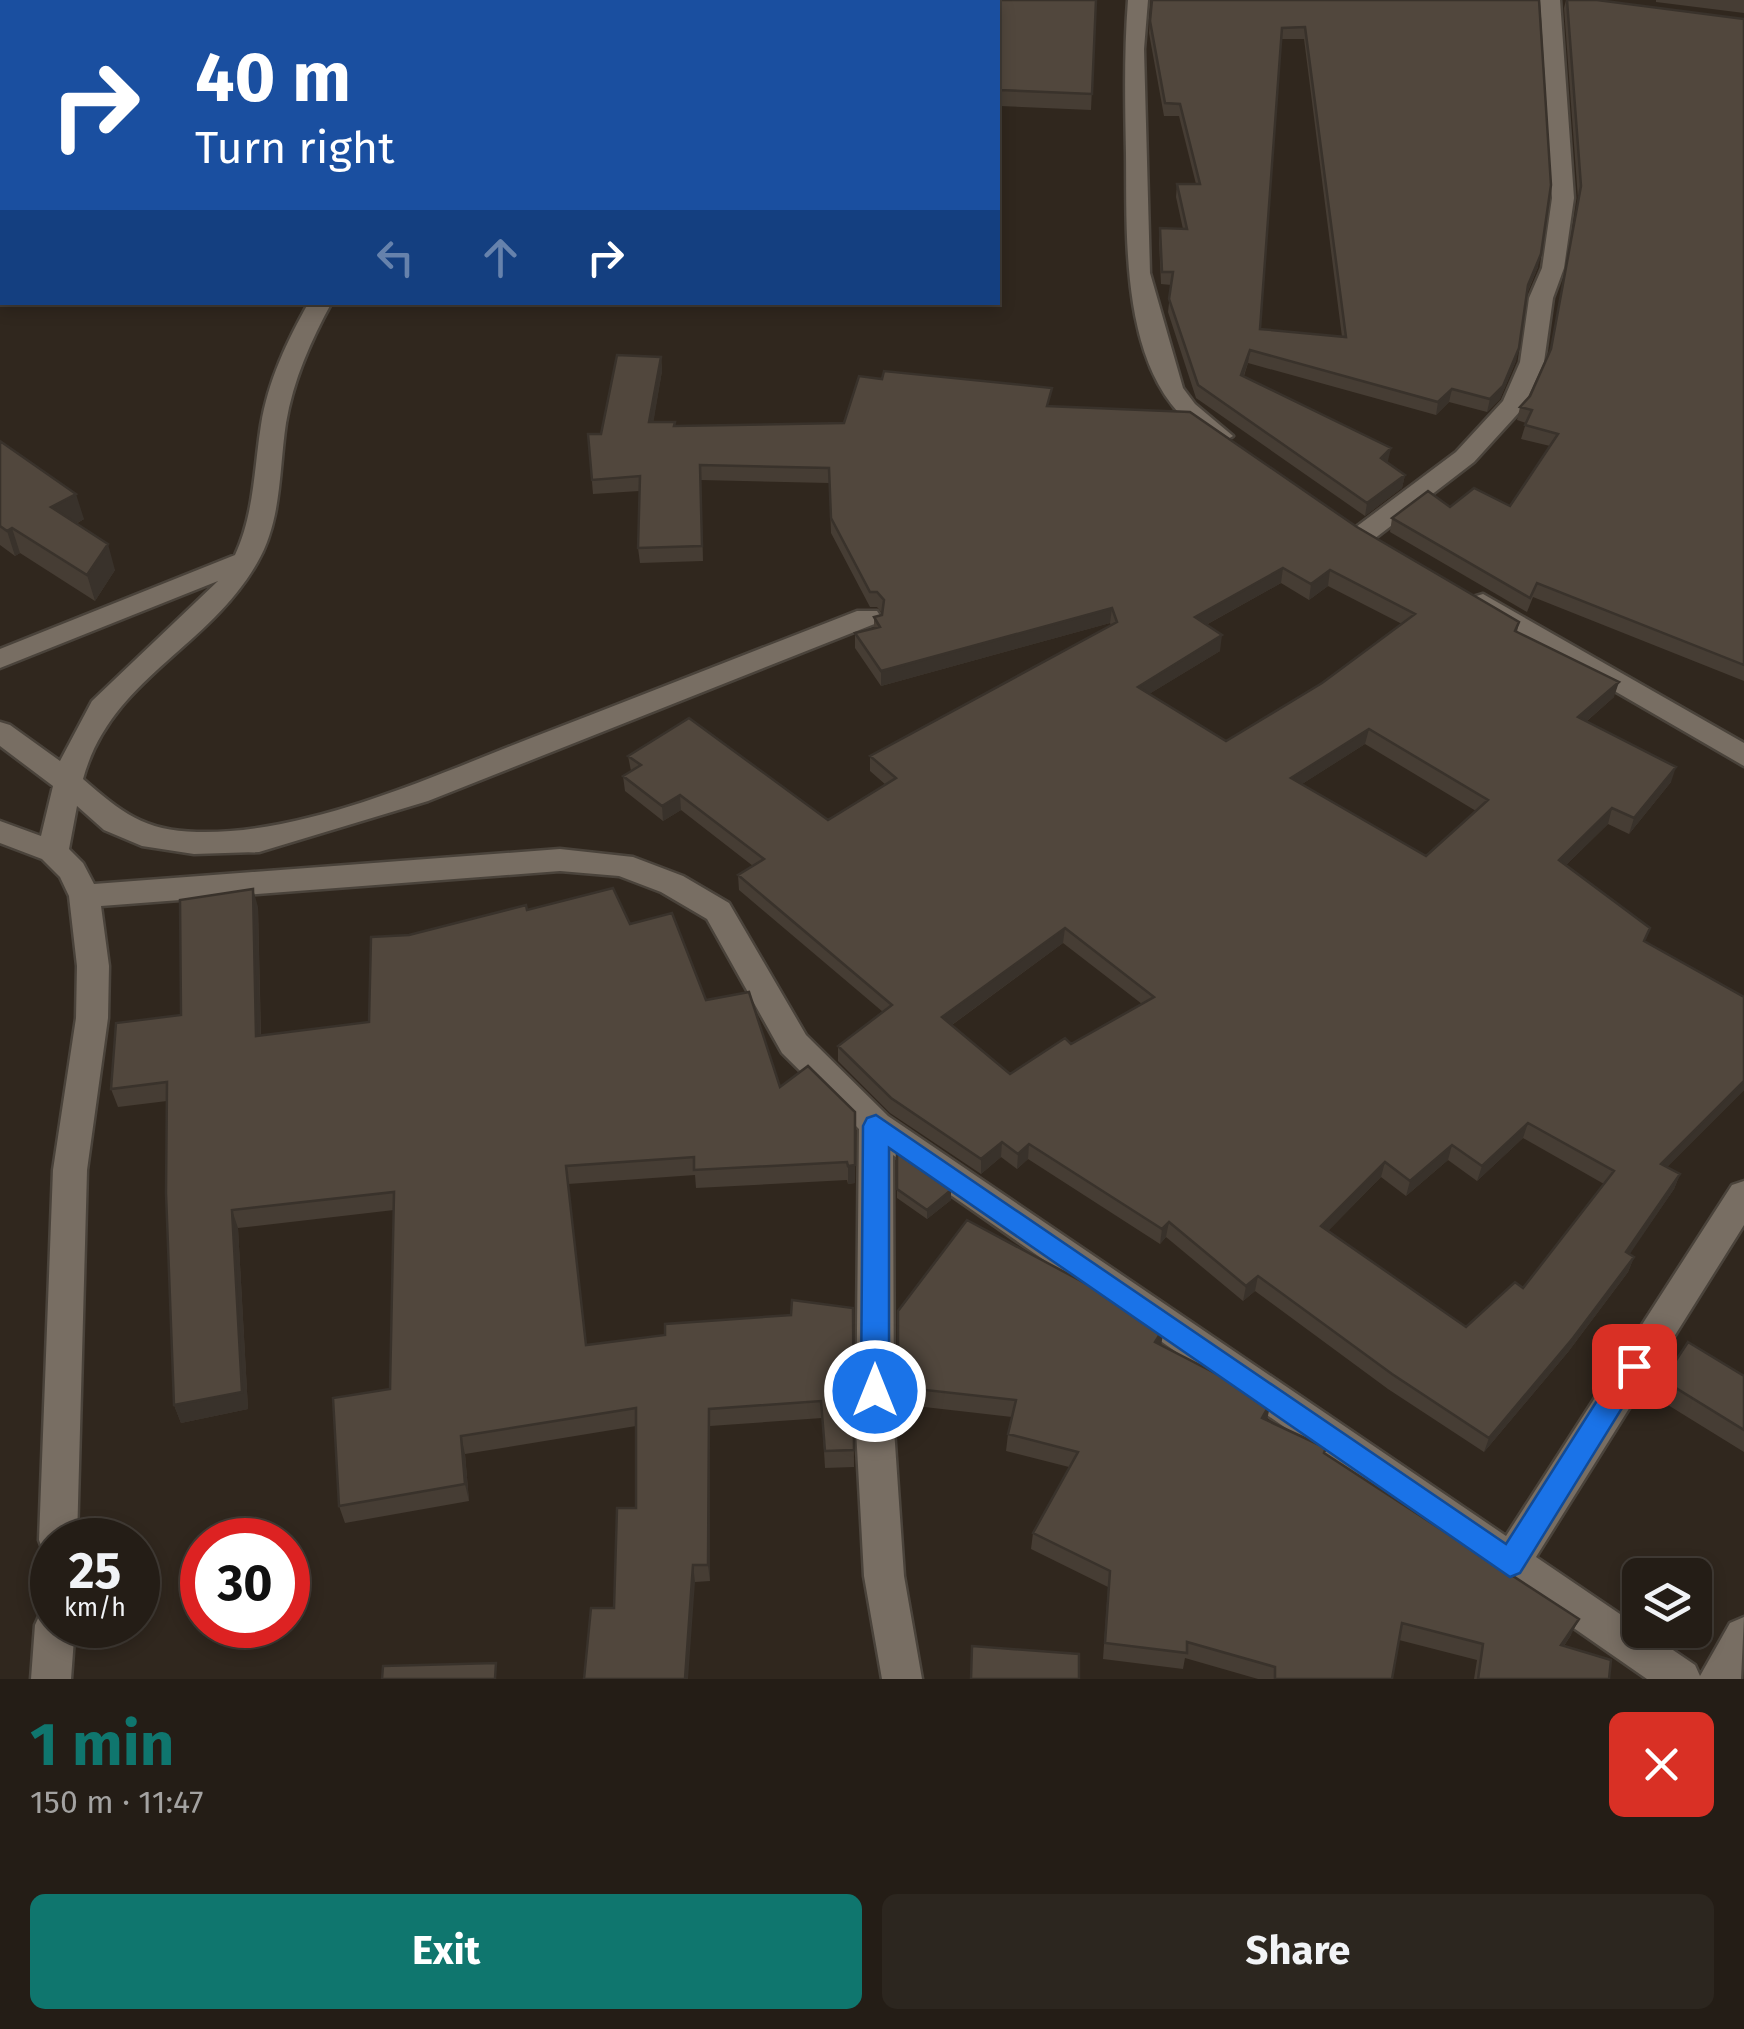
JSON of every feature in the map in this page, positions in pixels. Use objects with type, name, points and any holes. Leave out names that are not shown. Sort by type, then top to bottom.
[{"type":"street","points":[[1138,0],[1134,49],[1139,273],[1148,315],[1171,390],[1203,424],[1248,454]]},
{"type":"street","points":[[1366,533],[1465,457],[1514,403],[1532,362],[1541,298],[1553,268],[1563,198],[1550,0]]},
{"type":"street","points":[[53,850],[78,750],[100,710],[183,635],[220,596],[246,560],[259,517],[275,417],[290,357],[319,305]]},
{"type":"street","points":[[0,659],[246,560]]},
{"type":"street","points":[[1459,588],[1744,756]]},
{"type":"street","points":[[0,732],[115,823],[142,835],[194,843],[259,842],[418,794],[867,617]]},
{"type":"street","points":[[0,832],[53,850],[72,870],[84,896],[93,966],[92,1018],[70,1170],[59,1518]]},
{"type":"street","points":[[84,896],[560,860],[622,865],[672,884],[718,911],[794,1044],[876,1126],[1681,1679]]},
{"type":"street","points":[[876,1126],[875,1429],[884,1576],[902,1679]]},
{"type":"street","points":[[1510,1564],[1744,1196]]},
{"type":"street","points":[[1719,1679],[1744,1636]]},
{"type":"street","points":[[51,1679],[53,1648]]},
{"type":"building","points":[[1000,0],[1096,0],[1092,94],[1000,90]]},
{"type":"building","points":[[1152,0],[1539,0],[1551,185],[1541,254],[1528,285],[1519,348],[1503,386],[1490,399],[1452,389],[1438,402],[1250,350],[1241,375],[1391,448],[1381,458],[1405,475],[1367,503],[1198,385],[1169,299],[1173,272],[1162,272],[1160,228],[1187,229],[1177,184],[1200,184],[1180,104],[1165,103],[1150,21]],"holes":[[[1305,27],[1346,337],[1260,329],[1282,28]]]},
{"type":"building","points":[[1567,0],[1597,0],[1744,19],[1744,665],[1537,583],[1530,598],[1392,518],[1428,491],[1450,507],[1474,488],[1510,506],[1558,434],[1525,425],[1532,410],[1520,407],[1530,396],[1551,349],[1581,186]]},
{"type":"building","points":[[617,355],[661,357],[649,422],[675,422],[674,426],[844,423],[859,376],[882,379],[884,371],[1052,388],[1047,406],[1190,412],[1357,527],[1519,622],[1515,631],[1619,682],[1578,717],[1676,767],[1634,818],[1612,808],[1559,860],[1650,928],[1644,941],[1744,997],[1744,1081],[1661,1164],[1680,1174],[1626,1252],[1634,1257],[1573,1338],[1489,1438],[1392,1374],[1258,1276],[1246,1286],[1169,1222],[1162,1229],[1029,1144],[1018,1154],[1002,1142],[981,1159],[891,1098],[838,1046],[892,1005],[738,875],[764,859],[680,795],[662,806],[623,776],[641,765],[628,756],[689,718],[828,820],[896,778],[870,756],[1117,622],[1112,608],[881,671],[855,633],[880,627],[874,617],[882,615],[884,600],[877,592],[870,592],[831,518],[829,468],[700,465],[702,546],[638,548],[640,476],[592,480],[588,434],[601,434]],"holes":[[[1283,568],[1311,584],[1330,570],[1415,614],[1322,683],[1226,741],[1138,687],[1222,635],[1195,617]],[[1369,729],[1488,800],[1426,856],[1291,778]],[[1065,928],[1154,997],[1071,1044],[1065,1038],[1010,1074],[942,1017]],[[1528,1123],[1614,1171],[1523,1288],[1515,1282],[1466,1327],[1321,1226],[1385,1162],[1410,1181],[1452,1145],[1482,1166]]]},
{"type":"building","points":[[0,441],[76,494],[51,507],[108,544],[87,575],[12,528],[7,531],[0,526]]},
{"type":"building","points":[[613,888],[630,924],[672,913],[706,1000],[749,992],[780,1087],[808,1066],[855,1112],[855,1165],[848,1166],[847,1162],[694,1170],[694,1157],[566,1166],[586,1345],[665,1335],[665,1324],[791,1315],[792,1300],[853,1308],[854,1450],[825,1451],[821,1401],[709,1409],[708,1565],[693,1565],[685,1679],[584,1679],[591,1608],[614,1608],[617,1508],[636,1508],[636,1408],[461,1436],[465,1484],[339,1506],[333,1398],[390,1389],[394,1192],[232,1210],[242,1392],[174,1405],[166,1193],[167,1082],[111,1089],[116,1023],[181,1015],[180,900],[253,889],[256,1036],[369,1022],[371,937],[409,935]]},
{"type":"building","points":[[897,1153],[951,1190],[927,1210],[897,1189]]},
{"type":"building","points":[[967,1220],[1141,1313],[1164,1328],[1155,1342],[1271,1402],[1262,1418],[1326,1448],[1324,1453],[1579,1619],[1561,1645],[1611,1660],[1609,1679],[1478,1679],[1483,1644],[1402,1623],[1392,1679],[1275,1679],[1275,1667],[1187,1642],[1187,1653],[1105,1643],[1110,1571],[1033,1533],[1078,1452],[1008,1434],[1016,1400],[898,1387],[898,1311]]},
{"type":"building","points":[[1688,1342],[1744,1376],[1744,1430],[1663,1380]]},
{"type":"building","points":[[972,1646],[1079,1654],[1079,1679],[971,1679]]},
{"type":"building","points":[[496,1663],[495,1679],[382,1679],[383,1666]]},
{"type":"route","points":[[875,1391],[876,1126],[1510,1564],[1634,1366]]}]
